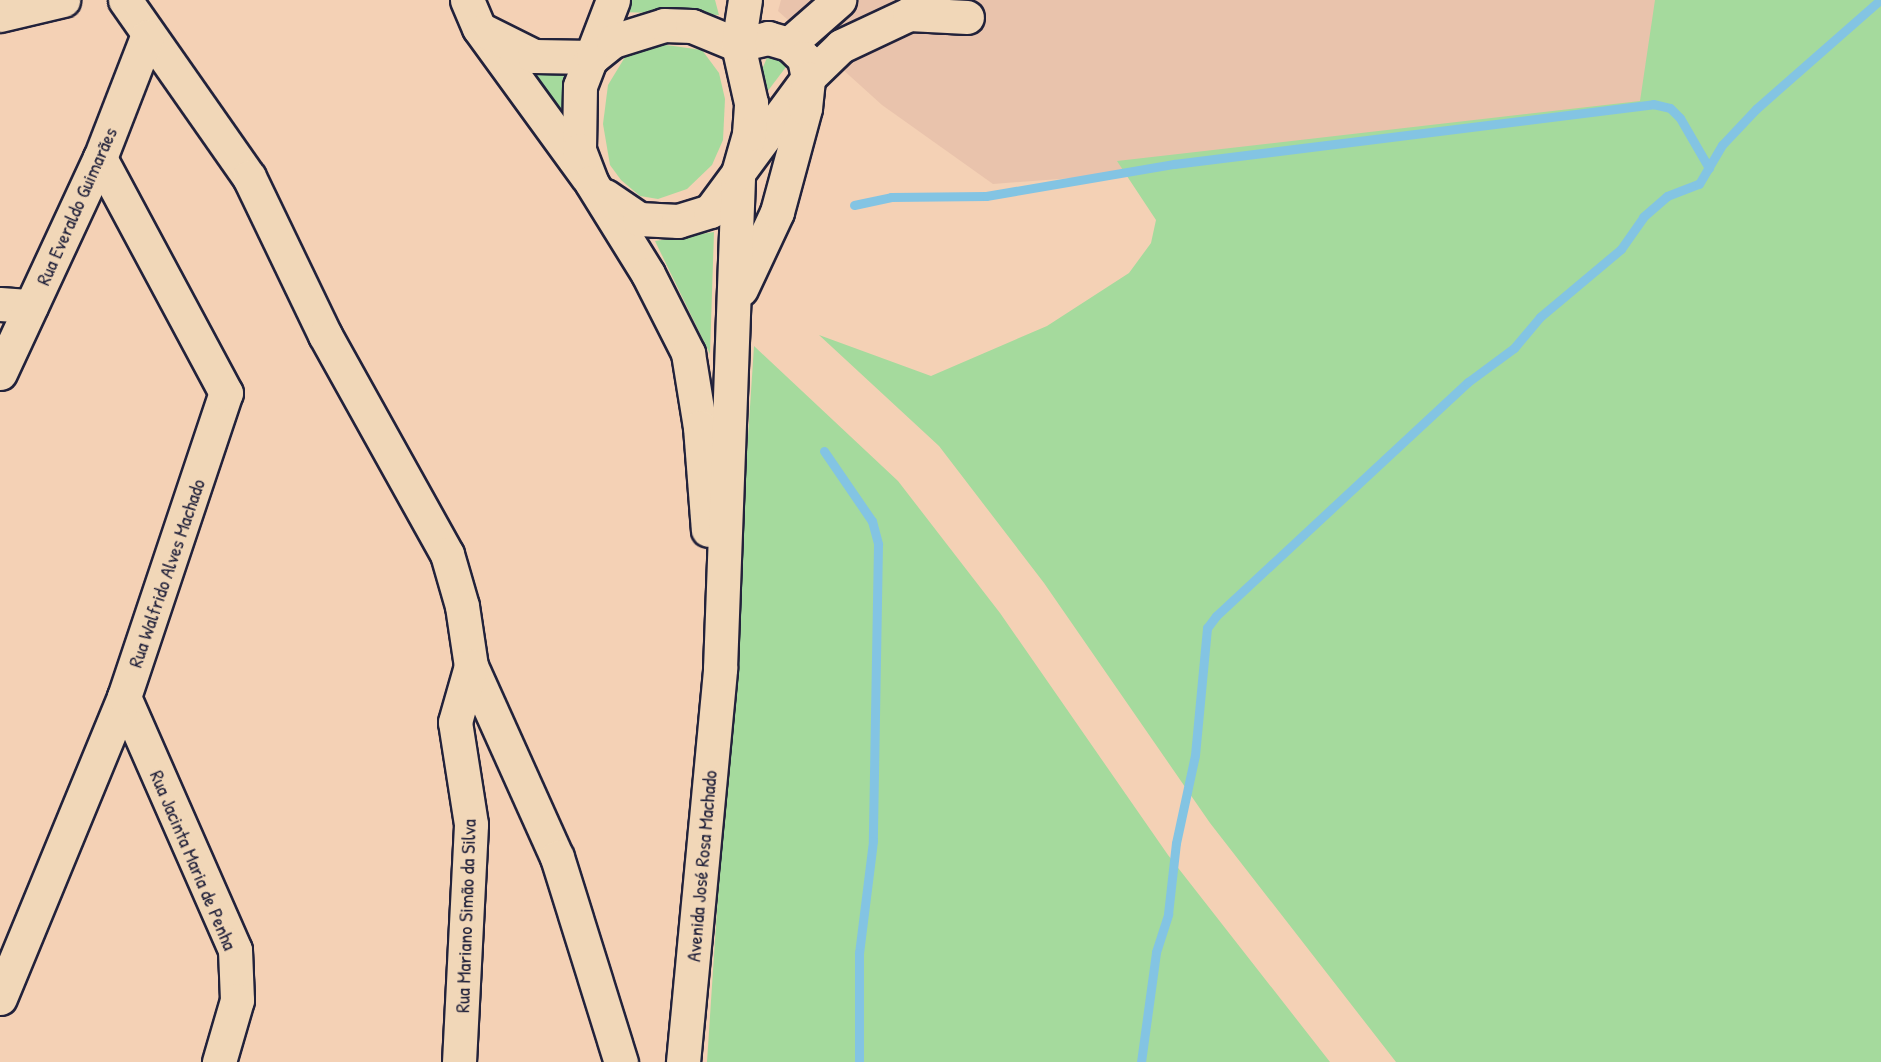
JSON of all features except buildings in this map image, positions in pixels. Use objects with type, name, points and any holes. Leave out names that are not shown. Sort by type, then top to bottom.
[{"type":"street","points":[[0,15],[63,0]]},
{"type":"street","points":[[125,0],[147,37],[249,177],[325,335],[415,491],[447,554],[462,606],[471,666],[557,857],[621,1062]]},
{"type":"street","points":[[613,0],[580,86],[577,115],[579,150],[591,182],[620,210],[639,219],[678,221],[710,211],[808,78],[841,46],[909,14],[967,17]]},
{"type":"street","points":[[789,44],[835,4],[868,32]]},
{"type":"street","points":[[473,14],[534,56],[593,57],[613,41],[664,25],[692,26],[739,18],[768,38],[789,44],[804,58],[808,78],[805,108],[777,212],[735,301]]},
{"type":"street","points":[[473,14],[591,182],[648,274],[688,353],[700,426],[720,669]]},
{"type":"street","points":[[720,669],[738,173],[749,134],[751,103],[739,18]]},
{"type":"street","name":"Rua Everaldo Guimarães","points":[[0,373],[16,305],[100,158],[147,37]]},
{"type":"street","name":"Rua Walfrido Alves Machado","points":[[0,998],[124,698],[226,393],[100,158]]},
{"type":"street","name":"Rua Mariano Simão da Silva","points":[[459,1062],[471,824],[454,722],[471,666]]},
{"type":"street","name":"Avenida José Rosa Machado","points":[[683,1062],[720,669]]},
{"type":"street","name":"Rua Jacinta Maria de Penha","points":[[124,698],[235,950],[237,1000],[219,1062]]},
{"type":"shaded area","points":[[781,0],[1693,0],[1668,124],[1430,151],[993,184],[882,105],[778,11]]},
{"type":"green space","points":[[627,0],[715,0],[719,15],[621,12]]},
{"type":"green space","points":[[1655,0],[1881,0],[1881,1062],[1396,1062],[1210,823],[1044,583],[939,446],[819,335],[931,376],[1047,326],[1129,273],[1151,243],[1156,220],[1117,161],[1640,101]]},
{"type":"green space","points":[[652,43],[702,50],[719,73],[725,99],[723,140],[712,165],[687,189],[658,199],[640,196],[621,180],[610,165],[603,124],[608,85],[625,57]]},
{"type":"green space","points":[[769,53],[789,63],[767,92],[758,79]]},
{"type":"green space","points":[[525,65],[569,71],[563,119]]},
{"type":"green space","points":[[714,232],[710,354],[655,241]]},
{"type":"green space","points":[[754,346],[898,481],[1000,613],[1168,855],[1330,1062],[707,1062]]},
{"type":"waterway","points":[[1141,1062],[1156,952],[1168,914],[1176,843],[1195,755],[1207,628],[1216,616],[1468,382],[1514,348],[1540,317],[1621,249],[1643,217],[1667,196],[1699,184],[1722,145],[1756,109],[1880,0]]},
{"type":"waterway","points":[[854,205],[891,197],[986,196],[1174,164],[1653,104],[1670,108],[1680,118],[1709,168]]},
{"type":"waterway","points":[[824,451],[872,521],[878,544],[873,841],[859,953],[859,1062]]}]
